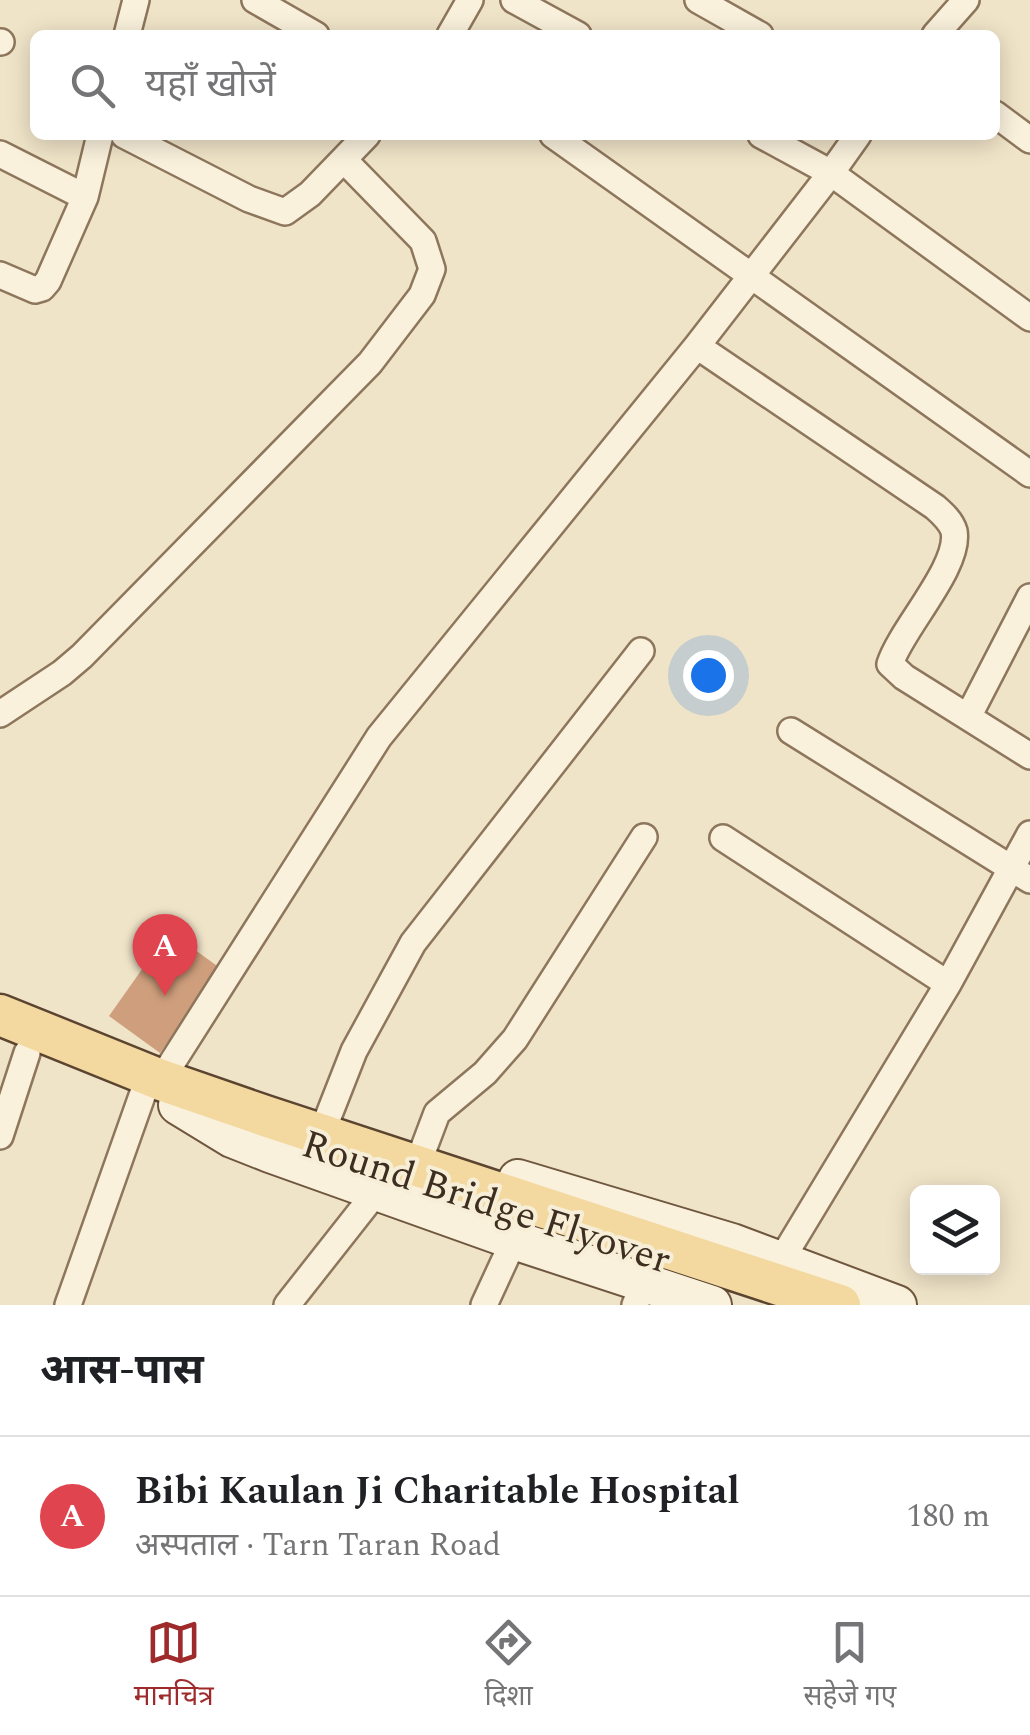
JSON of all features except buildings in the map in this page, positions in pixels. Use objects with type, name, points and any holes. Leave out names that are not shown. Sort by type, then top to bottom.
[{"type":"main road","points":[[0,1015],[161,1093]]},
{"type":"main road","points":[[14,1049],[161,1093]]},
{"type":"main road","name":"Round Bridge Flyover","points":[[161,1093],[324,1126],[840,1305]]},
{"type":"main road","name":"Round Bridge Flyover","points":[[161,1093],[794,1305]]},
{"type":"street","points":[[127,30],[136,0]]},
{"type":"street","points":[[254,0],[307,30]]},
{"type":"street","points":[[453,30],[470,0]]},
{"type":"street","points":[[514,0],[569,30]]},
{"type":"street","points":[[698,0],[751,30]]},
{"type":"street","points":[[940,30],[966,0]]},
{"type":"street","points":[[1000,118],[1030,140]]},
{"type":"street","points":[[0,275],[34,290],[42,288],[56,268],[85,197],[99,140]]},
{"type":"street","points":[[134,140],[285,212],[310,194],[363,140]]},
{"type":"street","points":[[560,140],[1030,474]]},
{"type":"street","points":[[770,140],[831,174],[1030,318]]},
{"type":"street","points":[[68,1305],[104,1196],[161,1093],[379,737],[696,346],[855,140]]},
{"type":"street","points":[[0,154],[85,197]]},
{"type":"street","points":[[0,714],[82,656],[370,363],[422,295],[432,269],[423,241],[344,160]]},
{"type":"street","points":[[696,346],[935,507],[949,521],[955,538],[946,564],[890,664],[1030,756]]},
{"type":"street","points":[[968,717],[1020,638],[1030,598]]},
{"type":"street","points":[[640,651],[413,943],[354,1051],[324,1126],[423,1150],[732,1243],[897,1305]]},
{"type":"street","points":[[790,731],[1021,875]]},
{"type":"street","points":[[780,1262],[948,984],[1021,875],[1030,834]]},
{"type":"street","points":[[423,1150],[437,1114],[485,1074],[521,1029],[644,837]]},
{"type":"street","points":[[723,838],[948,984]]},
{"type":"street","points":[[0,1136],[14,1049]]},
{"type":"street","points":[[161,1093],[232,1138],[514,1240],[639,1293],[712,1305]]},
{"type":"street","points":[[288,1305],[376,1192]]},
{"type":"street","points":[[484,1305],[514,1240]]},
{"type":"place","name":"Bibi Kaulan Ji Charitable Hospital","points":[[165,996]]}]
